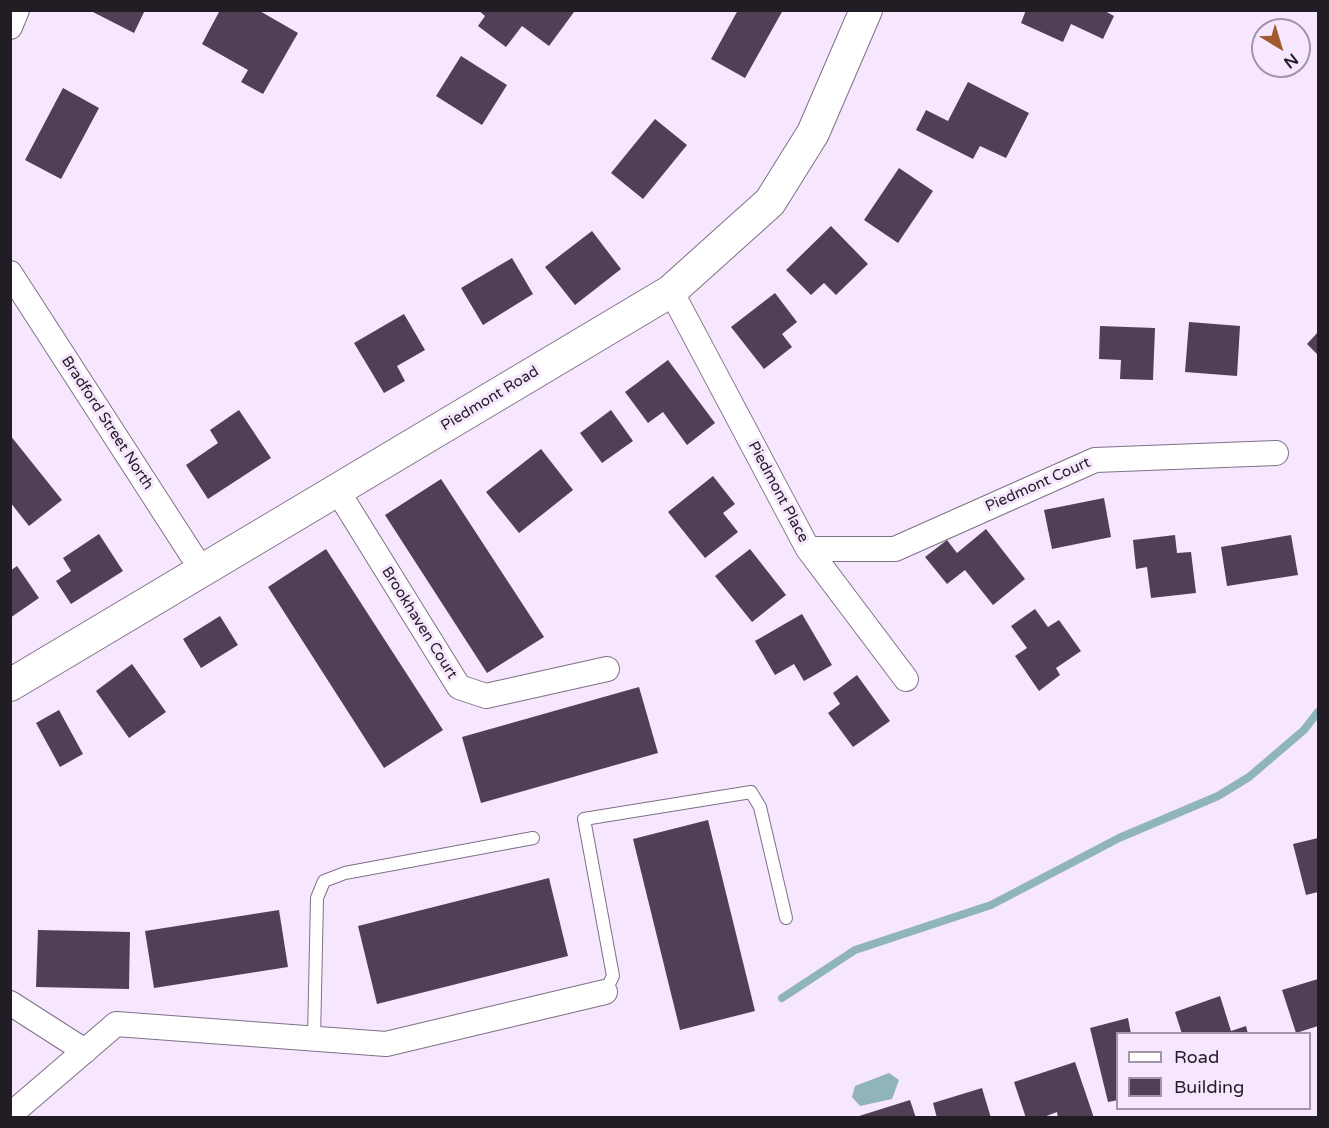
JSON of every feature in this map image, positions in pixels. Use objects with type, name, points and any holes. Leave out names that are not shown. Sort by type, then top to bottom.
[{"type":"street","points":[[10,27],[17,10]]},
{"type":"street","name":"Piedmont Road","points":[[10,685],[671,291],[770,202],[813,133],[866,10]]},
{"type":"street","name":"Bradford Street North","points":[[10,273],[202,572]]},
{"type":"street","name":"Piedmont Place","points":[[671,291],[808,549],[906,679]]},
{"type":"street","name":"Piedmont Court","points":[[808,549],[895,549],[1095,460],[1276,453]]},
{"type":"street","name":"Brookhaven Court","points":[[337,490],[459,687],[486,696],[607,669]]},
{"type":"street","points":[[10,1115],[116,1024],[386,1044],[605,992]]},
{"type":"street","points":[[10,1002],[85,1051]]},
{"type":"lane","points":[[605,992],[613,976],[584,819],[751,792],[760,807],[786,918]]},
{"type":"lane","points":[[314,1038],[317,898],[324,880],[345,873],[533,838]]},
{"type":"shaded area","points":[[889,1073],[899,1080],[892,1099],[860,1106],[852,1097],[855,1086]]},
{"type":"building","points":[[89,10],[145,10],[134,33]]},
{"type":"building","points":[[220,10],[258,10],[298,33],[263,94],[241,82],[248,70],[202,44]]},
{"type":"building","points":[[478,10],[573,10],[574,12],[549,46],[522,26],[506,47],[478,26],[485,16]]},
{"type":"building","points":[[738,10],[783,10],[745,78],[711,59]]},
{"type":"building","points":[[1026,10],[1103,10],[1114,16],[1103,39],[1071,24],[1063,42],[1021,23]]},
{"type":"building","points":[[461,56],[507,85],[482,125],[436,96]]},
{"type":"building","points":[[968,82],[1029,113],[1006,158],[980,146],[973,159],[916,130],[926,110],[948,121]]},
{"type":"building","points":[[63,88],[99,108],[61,179],[25,160]]},
{"type":"building","points":[[655,119],[687,145],[643,199],[611,173]]},
{"type":"building","points":[[899,168],[933,191],[898,243],[864,220]]},
{"type":"building","points":[[831,226],[868,264],[836,295],[824,283],[811,295],[786,270]]},
{"type":"building","points":[[592,231],[621,269],[575,305],[545,267]]},
{"type":"building","points":[[512,258],[533,294],[483,325],[461,288]]},
{"type":"building","points":[[775,293],[797,322],[782,334],[792,347],[764,369],[731,327]]},
{"type":"building","points":[[404,314],[425,350],[397,366],[405,381],[384,393],[354,343]]},
{"type":"building","points":[[1189,322],[1240,326],[1237,376],[1185,372]]},
{"type":"building","points":[[1100,326],[1155,328],[1153,380],[1120,379],[1121,360],[1099,359]]},
{"type":"building","points":[[1318,332],[1318,355],[1307,344]]},
{"type":"building","points":[[668,360],[715,423],[687,445],[663,412],[648,423],[625,392]]},
{"type":"building","points":[[239,410],[271,458],[208,499],[186,465],[218,443],[210,430]]},
{"type":"building","points":[[611,410],[633,441],[602,463],[580,433]]},
{"type":"building","points":[[10,435],[62,500],[29,526],[10,502]]},
{"type":"building","points":[[541,449],[573,490],[519,533],[486,492]]},
{"type":"building","points":[[713,476],[735,504],[723,513],[738,532],[705,558],[668,512]]},
{"type":"building","points":[[441,479],[544,637],[487,673],[385,515]]},
{"type":"building","points":[[1104,498],[1111,537],[1052,549],[1044,510]]},
{"type":"building","points":[[986,529],[1025,579],[993,605],[965,570],[947,584],[925,557],[947,540],[957,553]]},
{"type":"building","points":[[99,534],[123,571],[71,604],[56,581],[71,571],[63,558]]},
{"type":"building","points":[[1175,535],[1177,553],[1191,552],[1196,593],[1151,598],[1147,567],[1136,569],[1133,540]]},
{"type":"building","points":[[1291,535],[1298,575],[1227,586],[1221,547]]},
{"type":"building","points":[[326,549],[443,730],[384,768],[268,587]]},
{"type":"building","points":[[750,549],[786,595],[752,622],[715,576]]},
{"type":"building","points":[[17,566],[39,598],[10,618],[10,571]]},
{"type":"building","points":[[1035,609],[1048,627],[1059,620],[1081,651],[1056,668],[1060,675],[1039,691],[1015,656],[1027,648],[1011,626]]},
{"type":"building","points":[[802,614],[832,665],[804,681],[794,664],[775,675],[755,641]]},
{"type":"building","points":[[220,616],[238,645],[201,668],[183,639]]},
{"type":"building","points":[[132,664],[166,712],[129,738],[96,691]]},
{"type":"building","points":[[857,675],[890,721],[853,747],[828,713],[840,704],[833,693]]},
{"type":"building","points":[[639,687],[658,753],[481,803],[462,737]]},
{"type":"building","points":[[59,710],[83,754],[60,767],[36,723]]},
{"type":"building","points":[[708,820],[755,1011],[680,1030],[633,839]]},
{"type":"building","points":[[1318,838],[1318,892],[1306,895],[1293,844]]},
{"type":"building","points":[[549,878],[568,956],[377,1004],[358,926]]},
{"type":"building","points":[[279,910],[288,967],[154,988],[145,931]]},
{"type":"building","points":[[38,930],[130,932],[129,989],[36,987]]},
{"type":"building","points":[[1318,979],[1318,1026],[1296,1032],[1282,990]]},
{"type":"building","points":[[1220,996],[1231,1031],[1246,1026],[1248,1032],[1181,1032],[1175,1012]]},
{"type":"building","points":[[1128,1018],[1131,1032],[1116,1032],[1116,1100],[1108,1102],[1090,1028]]},
{"type":"building","points":[[1075,1062],[1094,1118],[1058,1118],[1057,1112],[1041,1118],[1026,1118],[1014,1082]]},
{"type":"building","points":[[982,1088],[991,1118],[937,1118],[933,1103]]},
{"type":"building","points":[[910,1100],[916,1118],[856,1118],[856,1117]]},
{"type":"waterway","points":[[782,998],[855,950],[991,905],[1119,838],[1218,796],[1249,777],[1304,730],[1318,712]]}]
